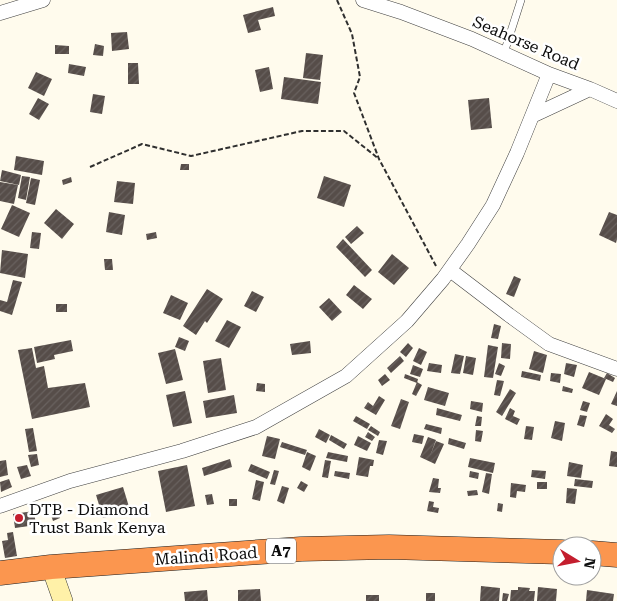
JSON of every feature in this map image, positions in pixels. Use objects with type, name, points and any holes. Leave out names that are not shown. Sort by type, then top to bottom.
[{"type":"highway","name":"Malindi Road","points":[[0,573],[301,549],[426,548],[552,552]]},
{"type":"highway","points":[[602,554],[617,555]]},
{"type":"street","points":[[0,12],[43,0]]},
{"type":"street","name":"Seahorse Road","points":[[363,0],[472,39],[550,74],[617,101]]},
{"type":"street","points":[[0,506],[70,481],[182,451],[256,427],[346,376],[407,322],[446,275],[492,205],[517,154],[550,74]]},
{"type":"street","points":[[532,116],[590,89]]},
{"type":"street","points":[[446,275],[509,315],[549,344],[617,369]]},
{"type":"street","points":[[62,567],[63,601]]},
{"type":"street","points":[[62,567],[69,601]]},
{"type":"lane","points":[[504,53],[521,0]]},
{"type":"path","points":[[337,0],[352,34],[360,77],[354,93],[379,160],[446,275]]},
{"type":"path","points":[[90,167],[142,144],[191,156],[302,131],[344,131],[379,160]]},
{"type":"building","points":[[273,7],[275,16],[258,20],[261,30],[248,33],[243,15]]},
{"type":"building","points":[[127,32],[129,49],[112,51],[111,33]]},
{"type":"building","points":[[95,44],[104,46],[103,56],[93,55]]},
{"type":"building","points":[[55,45],[69,46],[69,54],[55,54]]},
{"type":"building","points":[[306,53],[323,55],[320,80],[303,78]]},
{"type":"building","points":[[128,63],[138,63],[139,84],[128,84]]},
{"type":"building","points":[[69,64],[86,67],[84,76],[68,73]]},
{"type":"building","points":[[269,67],[273,89],[260,92],[255,70]]},
{"type":"building","points":[[36,72],[52,79],[44,96],[28,88]]},
{"type":"building","points":[[284,77],[321,82],[318,104],[281,99]]},
{"type":"building","points":[[93,94],[105,96],[102,114],[90,112]]},
{"type":"building","points":[[38,98],[49,104],[39,120],[29,114]]},
{"type":"building","points":[[489,98],[492,128],[471,130],[468,100]]},
{"type":"building","points":[[16,156],[44,161],[42,175],[14,170]]},
{"type":"building","points":[[181,164],[189,164],[189,170],[180,170]]},
{"type":"building","points":[[2,170],[21,175],[19,185],[0,181]]},
{"type":"building","points":[[22,176],[30,177],[26,200],[18,198]]},
{"type":"building","points":[[324,176],[351,185],[344,207],[317,198]]},
{"type":"building","points":[[71,177],[72,182],[63,185],[62,180]]},
{"type":"building","points":[[31,178],[40,180],[35,205],[26,203]]},
{"type":"building","points":[[117,181],[135,183],[133,204],[114,202]]},
{"type":"building","points":[[0,182],[18,185],[14,204],[0,201]]},
{"type":"building","points":[[12,205],[30,213],[19,237],[1,229]]},
{"type":"building","points":[[56,209],[74,224],[62,239],[44,223]]},
{"type":"building","points":[[109,212],[125,215],[122,235],[106,232]]},
{"type":"building","points":[[609,212],[617,215],[616,243],[599,235]]},
{"type":"building","points":[[357,226],[364,233],[351,244],[345,237]]},
{"type":"building","points":[[32,232],[41,233],[39,249],[30,248]]},
{"type":"building","points":[[156,232],[157,238],[147,240],[146,234]]},
{"type":"building","points":[[343,239],[372,270],[365,277],[336,247]]},
{"type":"building","points":[[2,250],[28,254],[25,278],[0,273]]},
{"type":"building","points":[[392,254],[409,268],[394,285],[378,272]]},
{"type":"building","points":[[104,259],[112,259],[113,270],[105,270]]},
{"type":"building","points":[[514,276],[521,279],[514,297],[506,294]]},
{"type":"building","points":[[13,280],[22,282],[12,315],[0,311],[0,300],[7,302]]},
{"type":"building","points":[[354,285],[372,299],[363,309],[346,295]]},
{"type":"building","points":[[207,289],[223,299],[207,323],[205,321],[196,335],[183,326]]},
{"type":"building","points":[[252,291],[264,297],[256,312],[244,306]]},
{"type":"building","points":[[171,295],[188,303],[180,320],[163,313]]},
{"type":"building","points":[[329,298],[342,312],[332,321],[319,307]]},
{"type":"building","points":[[56,304],[67,304],[67,312],[56,312]]},
{"type":"building","points":[[227,320],[241,327],[229,348],[215,341]]},
{"type":"building","points":[[494,324],[501,326],[498,339],[491,338]]},
{"type":"building","points":[[179,337],[189,341],[185,351],[175,347]]},
{"type":"building","points":[[71,340],[73,351],[54,355],[55,359],[37,363],[34,347]]},
{"type":"building","points":[[310,341],[311,353],[292,355],[290,344]]},
{"type":"building","points":[[408,343],[413,348],[406,357],[400,352]]},
{"type":"building","points":[[502,343],[511,344],[510,359],[501,358]]},
{"type":"building","points":[[488,345],[498,347],[493,378],[484,377]]},
{"type":"building","points":[[32,348],[36,368],[44,366],[48,388],[85,383],[90,407],[32,419],[18,350]]},
{"type":"building","points":[[419,348],[427,352],[421,365],[413,361]]},
{"type":"building","points":[[175,349],[183,380],[166,384],[158,353]]},
{"type":"building","points":[[534,351],[547,355],[543,373],[529,369]]},
{"type":"building","points":[[455,354],[464,356],[460,374],[451,373]]},
{"type":"building","points":[[400,356],[404,361],[391,373],[387,368]]},
{"type":"building","points":[[466,356],[476,358],[473,375],[463,373]]},
{"type":"building","points":[[221,358],[226,390],[208,393],[203,361]]},
{"type":"building","points":[[429,363],[442,365],[441,373],[427,371]]},
{"type":"building","points":[[499,363],[505,366],[501,376],[495,374]]},
{"type":"building","points":[[566,363],[577,365],[574,377],[564,374]]},
{"type":"building","points":[[413,365],[423,369],[420,377],[410,374]]},
{"type":"building","points":[[522,371],[541,375],[540,381],[521,377]]},
{"type":"building","points":[[589,372],[606,379],[599,395],[582,388]]},
{"type":"building","points":[[551,373],[561,374],[560,383],[550,381]]},
{"type":"building","points":[[607,373],[615,378],[613,382],[604,378]]},
{"type":"building","points":[[385,374],[390,380],[382,386],[378,380]]},
{"type":"building","points":[[405,374],[418,379],[417,383],[404,378]]},
{"type":"building","points":[[497,380],[504,381],[500,396],[494,395]]},
{"type":"building","points":[[417,382],[422,385],[416,396],[412,394]]},
{"type":"building","points":[[257,383],[265,384],[265,392],[256,391]]},
{"type":"building","points":[[563,386],[573,389],[572,393],[562,391]]},
{"type":"building","points":[[428,387],[449,393],[445,406],[424,400]]},
{"type":"building","points":[[510,389],[516,393],[502,416],[496,412]]},
{"type":"building","points":[[185,391],[192,423],[173,427],[166,395]]},
{"type":"building","points":[[617,391],[617,406],[611,404]]},
{"type":"building","points":[[234,395],[237,413],[206,418],[203,401]]},
{"type":"building","points":[[379,396],[385,400],[376,415],[364,408],[368,402],[373,406]]},
{"type":"building","points":[[401,399],[409,402],[400,429],[391,426]]},
{"type":"building","points":[[471,401],[483,403],[482,412],[470,409]]},
{"type":"building","points":[[583,401],[590,403],[587,412],[580,410]]},
{"type":"building","points":[[437,408],[462,415],[460,421],[436,415]]},
{"type":"building","points":[[510,408],[515,411],[513,416],[520,419],[517,425],[505,419]]},
{"type":"building","points":[[606,414],[613,419],[609,425],[615,429],[612,433],[599,426]]},
{"type":"building","points":[[580,415],[587,416],[584,427],[577,425]]},
{"type":"building","points":[[356,416],[370,424],[367,429],[353,421]]},
{"type":"building","points":[[477,416],[482,417],[481,426],[475,426]]},
{"type":"building","points":[[555,421],[565,423],[562,441],[551,438]]},
{"type":"building","points":[[426,424],[442,428],[441,434],[424,429]]},
{"type":"building","points":[[371,426],[380,432],[378,436],[368,430]]},
{"type":"building","points":[[526,426],[534,427],[532,440],[524,439]]},
{"type":"building","points":[[33,428],[37,451],[29,452],[25,429]]},
{"type":"building","points":[[319,429],[330,435],[326,443],[315,437]]},
{"type":"building","points":[[476,430],[483,431],[481,442],[475,441]]},
{"type":"building","points":[[368,432],[375,437],[372,441],[365,437]]},
{"type":"building","points":[[414,434],[424,436],[422,444],[412,442]]},
{"type":"building","points":[[331,435],[347,444],[344,449],[329,440]]},
{"type":"building","points":[[267,436],[280,439],[275,459],[262,456]]},
{"type":"building","points":[[358,436],[371,443],[367,451],[354,445]]},
{"type":"building","points":[[428,437],[436,440],[430,456],[436,441],[444,444],[435,464],[420,457]]},
{"type":"building","points":[[449,438],[466,443],[464,449],[448,444]]},
{"type":"building","points":[[379,440],[387,441],[383,455],[376,453]]},
{"type":"building","points":[[282,442],[307,450],[305,455],[280,447]]},
{"type":"building","points":[[611,451],[617,452],[617,467],[609,466]]},
{"type":"building","points":[[307,452],[316,456],[310,471],[302,467]]},
{"type":"building","points":[[328,452],[348,456],[347,462],[326,458]]},
{"type":"building","points":[[37,454],[39,465],[31,467],[28,455]]},
{"type":"building","points":[[359,457],[374,460],[373,466],[370,466],[368,477],[356,475]]},
{"type":"building","points":[[470,458],[495,463],[493,473],[468,467]]},
{"type":"building","points":[[230,459],[232,467],[204,476],[202,468]]},
{"type":"building","points":[[6,460],[8,475],[0,477],[0,461]]},
{"type":"building","points":[[325,460],[331,461],[328,478],[322,477]]},
{"type":"building","points":[[569,462],[583,465],[581,478],[567,476]]},
{"type":"building","points":[[251,464],[270,472],[267,479],[248,471]]},
{"type":"building","points":[[27,465],[31,476],[21,479],[17,467]]},
{"type":"building","points":[[187,465],[195,506],[166,512],[158,471]]},
{"type":"building","points":[[274,470],[279,471],[275,485],[270,484]]},
{"type":"building","points":[[532,470],[546,471],[545,479],[531,477]]},
{"type":"building","points":[[335,471],[350,473],[349,479],[334,476]]},
{"type":"building","points":[[470,471],[479,473],[478,479],[469,477]]},
{"type":"building","points":[[486,473],[492,474],[489,494],[482,492]]},
{"type":"building","points":[[433,478],[439,479],[438,488],[441,488],[440,493],[429,492]]},
{"type":"building","points":[[9,479],[12,487],[1,492],[0,482]]},
{"type":"building","points":[[575,479],[593,481],[592,488],[574,486]]},
{"type":"building","points":[[256,480],[264,482],[260,501],[252,499]]},
{"type":"building","points":[[301,481],[308,485],[304,492],[297,488]]},
{"type":"building","points":[[537,482],[547,482],[547,489],[537,489]]},
{"type":"building","points":[[511,483],[526,485],[525,492],[517,491],[516,498],[510,497]]},
{"type":"building","points":[[282,486],[289,488],[284,504],[277,501]]},
{"type":"building","points":[[123,487],[130,510],[103,518],[96,495]]},
{"type":"building","points":[[567,488],[577,489],[575,504],[566,503]]},
{"type":"building","points":[[477,490],[478,495],[468,496],[467,491]]},
{"type":"building","points":[[212,494],[214,504],[207,505],[205,495]]},
{"type":"building","points":[[229,499],[237,499],[237,506],[229,506]]},
{"type":"building","points":[[429,501],[434,502],[433,507],[439,508],[438,513],[427,511]]},
{"type":"building","points":[[498,503],[503,504],[502,512],[497,511]]},
{"type":"building","points":[[34,511],[36,525],[15,528],[13,514]]},
{"type":"building","points":[[57,512],[60,518],[53,521],[51,515]]},
{"type":"building","points":[[13,532],[17,556],[5,558],[2,541],[8,540],[7,533]]},
{"type":"building","points":[[481,586],[500,588],[499,601],[480,601]]},
{"type":"building","points":[[518,587],[530,588],[529,591],[535,591],[534,601],[510,601],[511,590],[518,590]]},
{"type":"building","points":[[538,587],[557,589],[556,601],[537,601]]},
{"type":"building","points":[[260,589],[261,601],[238,601],[238,590]]},
{"type":"building","points":[[207,590],[208,601],[185,601],[184,592]]},
{"type":"building","points":[[587,590],[614,594],[613,601],[586,601]]},
{"type":"building","points":[[426,593],[435,593],[435,601],[426,601]]},
{"type":"building","points":[[503,593],[509,594],[507,601],[502,601]]},
{"type":"building","points":[[366,595],[379,595],[379,601],[366,601]]},
{"type":"place","name":"DTB - Diamond Trust Bank Kenya","points":[[19,518]]}]
